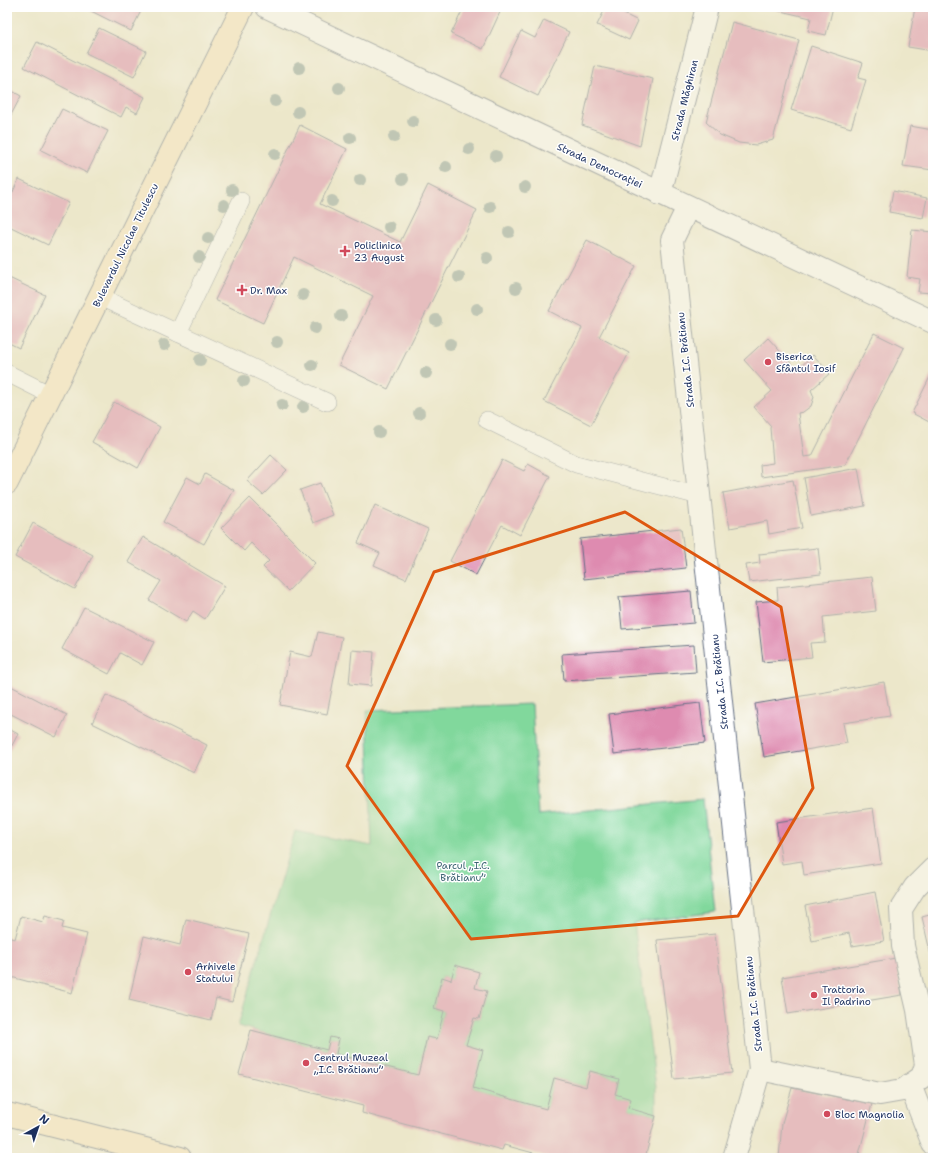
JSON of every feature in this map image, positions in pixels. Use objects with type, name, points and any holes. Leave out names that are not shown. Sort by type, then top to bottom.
[{"type":"street","name":"Bulevardul Nicolae Titulescu","points":[[7,484],[243,7]]},
{"type":"street","name":"Strada Democrației","points":[[267,7],[933,322]]},
{"type":"street","name":"Strada Măghiran","points":[[660,194],[708,7]]},
{"type":"street","name":"Strada I.C. Brătianu","points":[[688,206],[672,240],[760,1069],[734,1158]]},
{"type":"street","points":[[760,1069],[880,1094],[903,1090],[922,1077],[926,1065],[918,1010],[902,946],[901,909],[915,887],[933,869]]},
{"type":"street","points":[[910,1085],[933,1144]]},
{"type":"street","points":[[7,1114],[180,1158]]},
{"type":"lane","points":[[178,333],[241,201]]},
{"type":"lane","points":[[100,297],[326,402]]},
{"type":"lane","points":[[7,373],[51,395]]},
{"type":"lane","points":[[487,420],[576,464],[699,496]]},
{"type":"highlighted area","points":[[625,512],[781,607],[813,788],[738,916],[471,939],[347,766],[434,572]]},
{"type":"green space","name":"Parcul „I.C. Brătianu”","points":[[532,704],[538,815],[703,799],[715,912],[634,923],[656,1087],[656,1116],[628,1108],[630,1099],[615,1094],[619,1079],[591,1071],[586,1087],[554,1078],[546,1109],[473,1088],[483,1050],[466,1045],[474,1018],[479,1019],[487,991],[475,988],[479,972],[455,966],[451,980],[442,977],[434,1008],[444,1011],[437,1039],[427,1037],[418,1075],[336,1054],[339,1039],[330,1037],[327,1050],[238,1026],[295,831],[372,846],[367,710]]},
{"type":"building","points":[[83,7],[143,7],[131,31]]},
{"type":"building","points":[[464,7],[495,7],[501,10],[483,49],[451,34]]},
{"type":"building","points":[[606,7],[610,7],[638,21],[629,40],[597,25]]},
{"type":"building","points":[[833,7],[826,35],[808,31],[811,18],[767,8]]},
{"type":"building","points":[[915,7],[933,7],[933,51],[908,47]]},
{"type":"building","points":[[544,20],[569,32],[538,96],[499,77],[521,31],[535,38]]},
{"type":"building","points":[[732,22],[799,40],[773,140],[756,145],[739,143],[720,135],[706,122]]},
{"type":"building","points":[[99,28],[146,51],[134,77],[86,53]]},
{"type":"building","points":[[37,42],[145,97],[137,113],[126,107],[121,117],[24,67]]},
{"type":"building","points":[[811,46],[863,63],[858,78],[866,80],[851,128],[791,110]]},
{"type":"building","points":[[595,66],[653,79],[640,146],[582,125]]},
{"type":"building","points":[[7,88],[21,96],[11,115],[7,113]]},
{"type":"building","points":[[62,109],[108,131],[87,173],[41,150]]},
{"type":"building","points":[[300,125],[347,149],[320,204],[400,242],[428,185],[477,210],[388,389],[339,365],[373,296],[294,257],[263,323],[215,300]]},
{"type":"building","points":[[910,126],[933,130],[933,170],[903,166]]},
{"type":"building","points":[[19,179],[69,203],[48,245],[7,225],[7,204]]},
{"type":"building","points":[[893,191],[927,198],[923,218],[889,212]]},
{"type":"building","points":[[912,230],[933,232],[933,293],[918,292],[920,279],[907,277]]},
{"type":"building","points":[[587,240],[636,266],[599,337],[629,353],[591,425],[544,401],[582,328],[549,311]]},
{"type":"building","points":[[7,277],[45,295],[19,348],[7,342]]},
{"type":"building","points":[[874,333],[904,348],[845,465],[761,477],[760,465],[773,463],[771,426],[754,407],[772,391],[744,360],[768,338],[797,370],[813,355],[830,373],[811,390],[814,397],[811,406],[803,412],[798,413],[804,457],[812,456]]},
{"type":"building","points":[[933,371],[933,424],[912,413]]},
{"type":"building","points":[[114,402],[160,427],[138,468],[92,442]]},
{"type":"building","points":[[271,455],[287,470],[263,495],[247,481]]},
{"type":"building","points":[[502,460],[524,471],[528,464],[550,476],[520,535],[502,525],[476,575],[450,561]]},
{"type":"building","points":[[858,468],[865,506],[811,516],[804,478]]},
{"type":"building","points":[[205,474],[234,490],[204,544],[163,522],[187,477],[200,484]]},
{"type":"building","points":[[793,480],[802,528],[769,534],[767,521],[730,528],[723,493]]},
{"type":"building","points":[[320,483],[333,515],[313,523],[300,490]]},
{"type":"building","points":[[250,498],[315,563],[288,591],[263,567],[269,561],[251,543],[244,551],[221,528]]},
{"type":"building","points":[[375,505],[428,529],[406,579],[374,565],[380,553],[358,543]]},
{"type":"building","points":[[33,523],[93,555],[75,589],[15,557]]},
{"type":"building","points":[[681,528],[686,568],[584,579],[580,539]]},
{"type":"building","points":[[143,537],[225,586],[205,619],[193,611],[186,622],[149,600],[161,581],[128,562]]},
{"type":"building","points":[[818,548],[821,574],[749,582],[746,565],[760,563],[759,554]]},
{"type":"building","points":[[872,577],[876,611],[823,617],[825,642],[810,643],[812,657],[763,662],[756,602],[778,600],[777,587]]},
{"type":"building","points":[[691,591],[694,623],[622,629],[619,597]]},
{"type":"building","points":[[84,607],[154,642],[142,665],[120,653],[109,674],[62,649]]},
{"type":"building","points":[[318,632],[342,637],[327,714],[280,705],[290,652],[312,657]]},
{"type":"building","points":[[694,645],[696,672],[564,681],[562,654]]},
{"type":"building","points":[[352,650],[374,652],[371,686],[349,684]]},
{"type":"building","points":[[884,682],[890,716],[843,723],[847,743],[764,757],[755,704]]},
{"type":"building","points":[[7,684],[67,715],[56,737],[7,712]]},
{"type":"building","points":[[106,695],[207,745],[194,773],[92,723]]},
{"type":"building","points":[[700,703],[705,743],[614,754],[609,714]]},
{"type":"building","points":[[7,728],[18,734],[7,755]]},
{"type":"building","points":[[873,808],[881,863],[804,875],[802,861],[782,864],[776,822]]},
{"type":"building","points":[[875,892],[884,941],[852,946],[849,933],[812,941],[805,906]]},
{"type":"building","points":[[933,914],[933,960],[932,960],[922,917]]},
{"type":"building","points":[[21,916],[43,922],[45,916],[64,921],[62,928],[87,934],[72,993],[7,976],[7,937],[15,939]]},
{"type":"building","name":"Arhivele Statului","points":[[186,919],[249,934],[232,1002],[216,998],[211,1020],[129,1000],[144,936],[180,945]]},
{"type":"building","points":[[715,934],[732,1073],[674,1079],[657,940]]},
{"type":"building","points":[[896,958],[902,995],[788,1014],[782,977]]},
{"type":"building","name":"Centrul Muzeal „I.C. Brătianu”","points":[[455,965],[479,972],[475,988],[487,991],[479,1019],[474,1018],[466,1045],[483,1050],[473,1088],[546,1109],[554,1078],[586,1087],[590,1071],[619,1079],[615,1094],[631,1099],[628,1108],[656,1116],[645,1158],[552,1158],[504,1145],[502,1150],[362,1113],[363,1106],[239,1074],[251,1030],[327,1050],[330,1037],[339,1039],[336,1054],[418,1075],[427,1037],[437,1039],[444,1011],[434,1008],[442,977],[451,980]]},
{"type":"building","name":"Bloc Magnolia","points":[[792,1088],[872,1104],[858,1158],[779,1158],[782,1123]]},
{"type":"place","name":"Policlinica 23 August","points":[[345,251]]},
{"type":"place","name":"Dr. Max","points":[[242,290]]},
{"type":"place","name":"Biserica Sfântul Iosif","points":[[768,362]]},
{"type":"place","name":"Arhivele Statului","points":[[188,972]]},
{"type":"place","name":"Trattoria Il Padrino","points":[[814,995]]},
{"type":"place","name":"Centrul Muzeal „I.C. Brătianu”","points":[[306,1063]]},
{"type":"place","name":"Bloc Magnolia","points":[[827,1114]]}]
